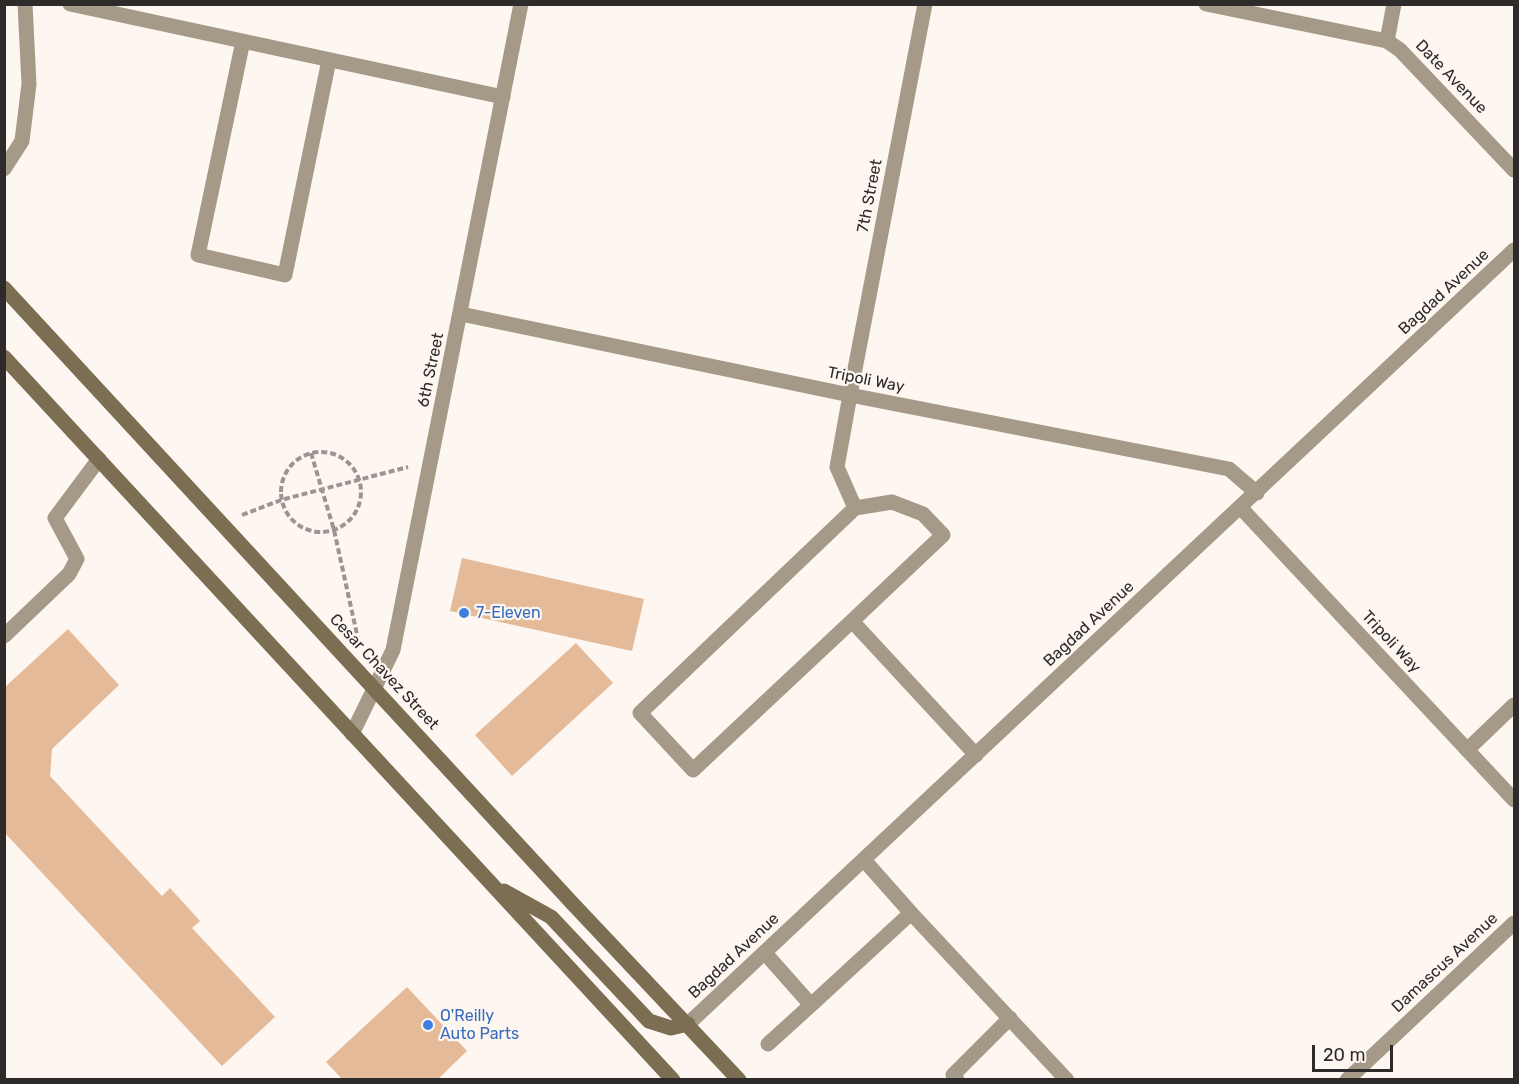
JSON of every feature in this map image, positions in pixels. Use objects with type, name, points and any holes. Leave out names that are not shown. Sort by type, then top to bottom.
[{"type":"main road","name":"Cesar Chavez Street","points":[[4,288],[573,904],[739,1080]]},
{"type":"main road","points":[[4,357],[673,1080]]},
{"type":"main road","points":[[491,884],[551,917],[649,1021],[671,1028],[688,1024]]},
{"type":"street","points":[[4,169],[22,141],[29,84],[25,4]]},
{"type":"street","points":[[70,4],[503,97]]},
{"type":"street","name":"6th Street","points":[[352,734],[393,650],[521,4]]},
{"type":"street","name":"7th Street","points":[[855,508],[837,466],[925,4]]},
{"type":"street","points":[[1206,4],[1387,40],[1394,4]]},
{"type":"street","name":"Date Avenue","points":[[1387,40],[1400,50],[1515,170]]},
{"type":"street","points":[[243,41],[198,255],[285,275],[329,60]]},
{"type":"street","name":"Bagdad Avenue","points":[[688,1024],[1515,250]]},
{"type":"street","name":"Tripoli Way","points":[[461,314],[850,395],[1228,469],[1257,493]]},
{"type":"street","points":[[4,636],[69,574],[77,558],[55,518],[99,459]]},
{"type":"street","points":[[892,502],[922,514],[943,535],[852,621],[693,770],[640,712],[855,508],[892,502]]},
{"type":"street","name":"Tripoli Way","points":[[1241,508],[1515,800]]},
{"type":"street","points":[[852,621],[976,755]]},
{"type":"street","points":[[1467,750],[1515,705]]},
{"type":"street","points":[[864,860],[1067,1080]]},
{"type":"street","points":[[768,1044],[911,913]]},
{"type":"street","name":"Damascus Avenue","points":[[1347,1080],[1515,923]]},
{"type":"street","points":[[765,952],[811,1005]]},
{"type":"street","points":[[957,1080],[953,1075],[1010,1018]]},
{"type":"path","points":[[311,453],[334,530],[358,640]]},
{"type":"path","points":[[311,453],[328,453],[341,457],[350,465],[358,480],[360,495],[354,513],[334,530],[313,531],[295,523],[286,513],[281,500],[281,486],[285,474],[292,464],[311,453]]},
{"type":"path","points":[[222,524],[281,500],[431,461]]},
{"type":"building","points":[[462,558],[644,599],[632,651],[450,611]]},
{"type":"building","points":[[68,629],[119,685],[52,749],[50,776],[162,896],[170,888],[200,921],[192,928],[275,1017],[222,1066],[4,832],[4,688]]},
{"type":"building","points":[[576,643],[613,683],[512,776],[475,735]]},
{"type":"building","points":[[407,987],[467,1051],[437,1080],[343,1080],[326,1062]]},
{"type":"place","name":"7-Eleven","points":[[464,613]]},
{"type":"place","name":"O'Reilly Auto Parts","points":[[428,1025]]}]
